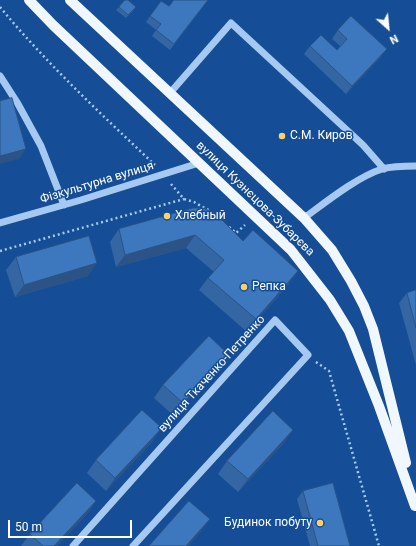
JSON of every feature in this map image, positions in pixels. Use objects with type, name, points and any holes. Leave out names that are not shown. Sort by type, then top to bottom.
[{"type":"main road","name":"вулиця Кузнєцова-Зубарєва","points":[[29,0],[53,25],[291,250],[330,300],[349,331],[362,362],[416,508]]},
{"type":"main road","name":"вулиця Кузнєцова-Зубарєва","points":[[70,0],[304,218],[332,250],[364,306],[373,329],[416,508]]},
{"type":"street","points":[[170,93],[231,23],[363,145],[384,169]]},
{"type":"street","points":[[0,76],[18,104],[41,146],[64,205]]},
{"type":"street","name":"Фізкультурна вулиця","points":[[0,223],[64,205],[199,163]]},
{"type":"street","points":[[304,218],[370,174],[384,169],[401,166],[416,166]]},
{"type":"street","name":"вулиця Ткаченко-Петренко","points":[[73,546],[275,320],[308,355]]},
{"type":"street","points":[[133,546],[308,355]]},
{"type":"path","points":[[0,7],[25,38],[53,68],[164,174],[184,199]]},
{"type":"path","points":[[0,251],[184,199],[194,202],[214,213]]},
{"type":"path","points":[[225,223],[236,233]]},
{"type":"path","points":[[308,355],[329,371],[379,546]]},
{"type":"building","points":[[125,0],[128,0],[136,7],[128,15],[119,7]]},
{"type":"building","points":[[174,0],[208,0],[174,44],[156,30],[161,24],[150,16],[161,1],[169,6]]},
{"type":"building","points":[[351,16],[387,49],[352,86],[310,46],[321,35],[337,50],[347,39],[338,30]]},
{"type":"building","points":[[12,98],[26,149],[0,156],[0,101]]},
{"type":"building","points":[[193,208],[203,208],[215,213],[243,241],[253,230],[298,271],[256,319],[208,278],[224,260],[195,235],[125,255],[119,229]]},
{"type":"building","points":[[89,236],[97,263],[24,285],[16,257]]},
{"type":"building","points":[[416,290],[416,328],[407,293]]},
{"type":"building","points":[[209,336],[228,354],[183,403],[163,385]]},
{"type":"building","points":[[142,410],[162,428],[115,478],[96,460]]},
{"type":"building","points":[[273,411],[293,430],[248,479],[227,461]]},
{"type":"building","points":[[77,483],[96,501],[54,546],[43,546],[30,534]]},
{"type":"building","name":"Будинок побуту","points":[[333,483],[350,546],[318,546],[303,491]]},
{"type":"building","points":[[189,501],[210,519],[186,546],[149,546]]},
{"type":"place","name":"С.М. Киров","points":[[282,136]]},
{"type":"place","name":"Хлебный","points":[[167,216]]},
{"type":"place","name":"Репка","points":[[244,287]]},
{"type":"place","name":"Будинок побуту","points":[[320,523]]}]
